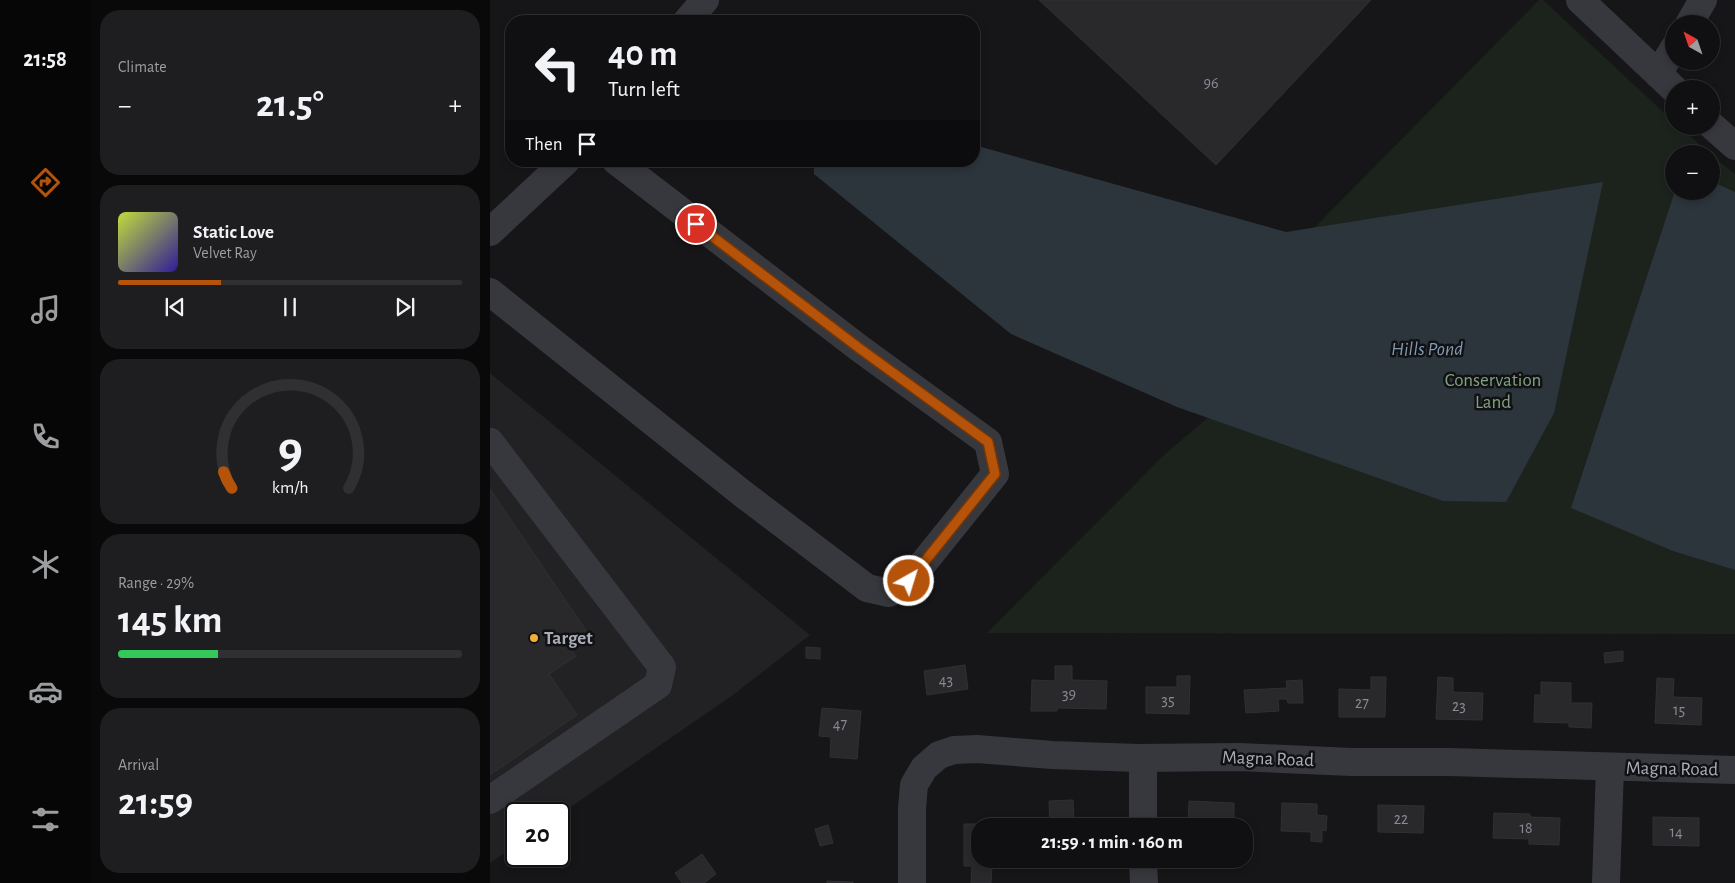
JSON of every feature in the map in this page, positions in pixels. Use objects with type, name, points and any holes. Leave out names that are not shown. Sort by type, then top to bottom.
[{"type":"street","points":[[692,15],[705,0]]},
{"type":"street","points":[[1580,0],[1665,81]]},
{"type":"street","points":[[1694,15],[1703,0]]},
{"type":"street","points":[[1720,133],[1735,146]]},
{"type":"street","points":[[490,232],[560,167]]},
{"type":"street","points":[[490,292],[743,494],[866,588],[889,593],[909,581],[995,474],[988,442],[851,342],[624,167]]},
{"type":"street","points":[[490,442],[662,667],[658,685],[490,800]]},
{"type":"street","name":"Magna Road","points":[[912,883],[912,808],[914,785],[924,768],[940,755],[954,750],[977,749],[1052,755],[1143,758],[1239,757],[1352,762],[1449,762],[1735,770]]},
{"type":"street","points":[[1143,758],[1143,818]]},
{"type":"street","points":[[1606,883],[1610,768]]},
{"type":"street","points":[[1143,868],[1144,883]]},
{"type":"shaded area","points":[[490,373],[810,635],[733,695],[570,807],[570,802],[505,802],[505,853],[490,863]]},
{"type":"green space","name":"Conservation Land","points":[[1539,0],[1543,0],[1665,114],[1665,135],[1689,135],[1700,145],[1665,145],[1665,200],[1720,200],[1720,162],[1735,174],[1735,634],[987,633],[1163,456],[1220,407],[1229,223],[1307,235]]},
{"type":"water","name":"Hills Pond","points":[[980,147],[1286,232],[1603,182],[1554,413],[1506,502],[1443,501],[1177,407],[1011,334],[814,174],[814,167],[980,167]]},
{"type":"water","points":[[1720,185],[1735,192],[1735,570],[1673,551],[1571,508],[1672,200],[1720,200]]},
{"type":"building","points":[[1039,0],[1371,0],[1216,165]]},
{"type":"building","name":"Target","points":[[490,489],[587,632],[568,645],[576,656],[549,674],[577,715],[490,775]]},
{"type":"building","points":[[806,647],[820,648],[820,659],[806,658]]},
{"type":"building","points":[[1623,651],[1623,661],[1605,663],[1604,653]]},
{"type":"building","points":[[965,665],[968,689],[927,695],[924,671]]},
{"type":"building","points":[[1055,666],[1072,666],[1072,680],[1107,681],[1106,709],[1057,708],[1057,711],[1031,711],[1032,680],[1055,681]]},
{"type":"building","points":[[1177,676],[1190,676],[1189,714],[1146,713],[1146,687],[1177,687]]},
{"type":"building","points":[[1371,677],[1386,677],[1385,717],[1339,717],[1339,689],[1371,690]]},
{"type":"building","points":[[1438,677],[1453,678],[1453,692],[1483,693],[1482,720],[1436,719]]},
{"type":"building","points":[[1657,678],[1674,679],[1673,697],[1702,698],[1701,725],[1655,723]]},
{"type":"building","points":[[1302,680],[1303,703],[1288,703],[1287,699],[1278,699],[1279,711],[1246,713],[1244,690],[1287,688],[1286,681]]},
{"type":"building","points":[[1541,682],[1571,683],[1571,703],[1592,703],[1591,728],[1569,727],[1569,723],[1534,722],[1535,695],[1541,695]]},
{"type":"building","points":[[822,708],[861,711],[857,759],[830,757],[831,737],[819,736]]},
{"type":"building","points":[[1073,800],[1074,818],[1050,818],[1049,801]]},
{"type":"building","points":[[1189,801],[1234,803],[1234,818],[1188,818]]},
{"type":"building","points":[[1282,803],[1317,804],[1317,815],[1327,816],[1326,831],[1322,830],[1322,842],[1311,841],[1311,832],[1281,831]]},
{"type":"building","points":[[1378,805],[1424,806],[1423,833],[1378,832]]},
{"type":"building","points":[[1494,813],[1530,814],[1530,817],[1560,818],[1559,845],[1529,844],[1529,839],[1493,838]]},
{"type":"building","points":[[1653,817],[1699,818],[1699,846],[1653,845]]},
{"type":"building","points":[[964,824],[971,824],[971,866],[964,866]]},
{"type":"building","points":[[828,825],[833,843],[820,846],[815,829]]},
{"type":"building","points":[[702,854],[716,874],[704,883],[682,883],[675,873]]},
{"type":"building","points":[[972,868],[992,868],[991,883],[971,883]]},
{"type":"building","points":[[827,881],[853,882],[853,883],[827,883]]},
{"type":"place","name":"Target","points":[[534,638]]},
{"type":"route","points":[[696,224],[859,348],[988,442],[995,474],[909,581]]}]
